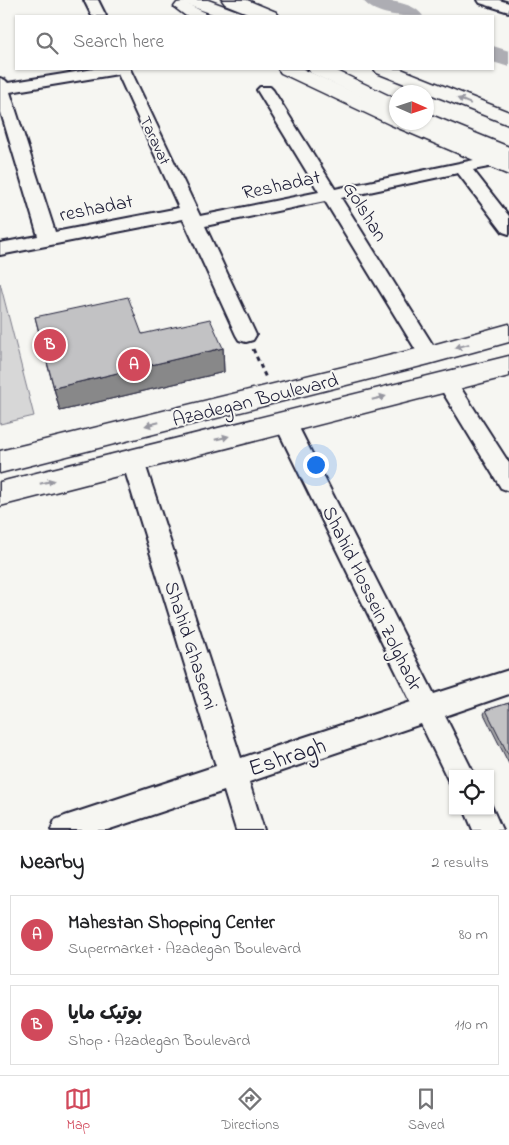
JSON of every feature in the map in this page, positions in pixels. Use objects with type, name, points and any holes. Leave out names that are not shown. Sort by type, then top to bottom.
[{"type":"main road","points":[[230,0],[268,15]]},
{"type":"main road","points":[[186,6],[204,15]]},
{"type":"main road","points":[[186,6],[229,15]]},
{"type":"main road","points":[[290,70],[389,117]]},
{"type":"main road","points":[[320,70],[389,103]]},
{"type":"main road","points":[[350,70],[389,88]]},
{"type":"main road","points":[[386,70],[509,119]]},
{"type":"main road","points":[[434,109],[509,141]]},
{"type":"main road","points":[[434,123],[504,161]]},
{"type":"main road","points":[[424,130],[504,161]]},
{"type":"main road","name":"Azadegan Boulevard","points":[[0,462],[429,355],[509,333]]},
{"type":"main road","name":"Azadegan Boulevard","points":[[0,494],[509,366]]},
{"type":"street","points":[[91,0],[98,15]]},
{"type":"street","points":[[485,0],[509,8]]},
{"type":"street","points":[[48,240],[1,87],[112,70]]},
{"type":"street","name":"Taravat","points":[[123,70],[246,335]]},
{"type":"street","name":"Golshan","points":[[265,90],[429,355]]},
{"type":"street","name":"Reshadat","points":[[192,218],[330,195],[504,161]]},
{"type":"street","points":[[462,168],[509,228]]},
{"type":"street","name":"reshadat","points":[[0,249],[192,218]]},
{"type":"street","points":[[446,382],[509,482]]},
{"type":"street","name":"Shahid Hossein Zolghadr","points":[[285,422],[458,770]]},
{"type":"street","name":"Shahid Ghasemi","points":[[133,461],[250,830]]},
{"type":"street","name":"Eshragh","points":[[65,830],[509,682]]},
{"type":"street","points":[[481,815],[488,830]]},
{"type":"path","points":[[246,335],[274,394]]},
{"type":"shaded area","points":[[0,283],[34,416],[0,424]]},
{"type":"building","points":[[128,297],[142,334],[210,319],[223,348],[54,388],[35,317]]},
{"type":"building","points":[[509,703],[509,756],[486,710]]},
{"type":"waterway","points":[[374,0],[410,15]]},
{"type":"waterway","points":[[494,53],[509,60]]},
{"type":"place","name":"بوتیک مایا","points":[[50,345]]},
{"type":"place","name":"Mahestan Shopping Center","points":[[134,365]]}]
